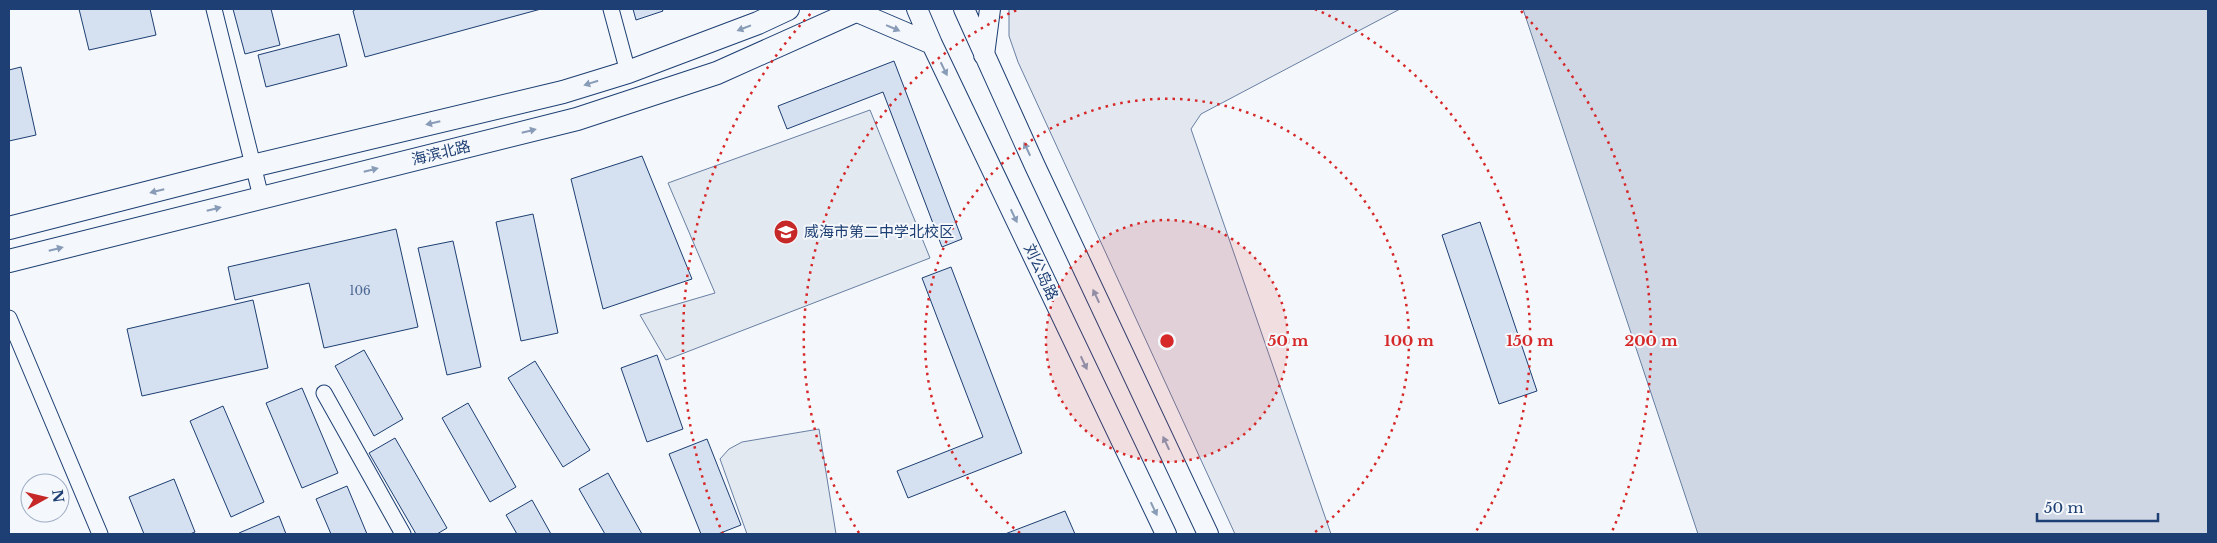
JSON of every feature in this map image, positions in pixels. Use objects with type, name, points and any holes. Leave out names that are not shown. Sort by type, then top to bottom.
[{"type":"main road","name":"海滨北路","points":[[9,228],[252,166],[563,92],[628,72],[758,23],[788,9]]},
{"type":"main road","name":"刘公岛路","points":[[918,9],[932,44],[1166,534]]},
{"type":"main road","points":[[964,9],[1208,534]]},
{"type":"main road","points":[[984,54],[990,9]]},
{"type":"main road","name":"海滨北路","points":[[9,261],[577,119],[725,70],[858,10]]},
{"type":"main road","points":[[858,10],[932,44]]},
{"type":"street","points":[[214,9],[261,197]]},
{"type":"street","points":[[610,9],[628,72]]},
{"type":"street","points":[[9,318],[100,534]]},
{"type":"street","points":[[324,393],[403,534]]},
{"type":"shaded area","points":[[1009,9],[1400,9],[1201,114],[1191,129],[1331,534],[1235,534],[1018,62],[1009,36]]},
{"type":"shaded area","points":[[1523,9],[2208,9],[2208,534],[1698,534]]},
{"type":"shaded area","points":[[870,110],[930,258],[666,360],[640,315],[715,293],[668,183]]},
{"type":"shaded area","points":[[819,429],[836,534],[747,534],[720,459],[729,449],[742,442]]},
{"type":"building","points":[[79,9],[150,9],[156,35],[89,50]]},
{"type":"building","points":[[233,9],[271,9],[280,45],[245,54]]},
{"type":"building","points":[[356,9],[541,9],[365,57],[353,11]]},
{"type":"building","points":[[633,9],[662,9],[663,11],[636,20]]},
{"type":"building","points":[[339,34],[347,66],[266,87],[258,55]]},
{"type":"building","points":[[894,61],[962,239],[942,247],[883,92],[787,129],[778,106]]},
{"type":"building","points":[[21,67],[36,135],[9,141],[9,70]]},
{"type":"building","points":[[642,156],[692,279],[603,309],[571,179]]},
{"type":"building","points":[[533,214],[558,333],[521,341],[496,222]]},
{"type":"building","points":[[1480,222],[1537,391],[1499,404],[1442,235]]},
{"type":"building","points":[[396,229],[418,327],[324,348],[309,283],[235,300],[228,267]]},
{"type":"building","points":[[453,241],[481,367],[447,375],[418,248]]},
{"type":"building","points":[[951,267],[1022,453],[908,498],[897,471],[983,437],[922,278]]},
{"type":"building","points":[[253,300],[268,368],[142,396],[127,329]]},
{"type":"building","points":[[364,350],[403,419],[374,436],[335,366]]},
{"type":"building","points":[[657,355],[683,429],[647,442],[621,368]]},
{"type":"building","points":[[535,361],[590,450],[563,467],[508,378]]},
{"type":"building","points":[[302,388],[338,473],[302,488],[266,403]]},
{"type":"building","points":[[468,403],[516,487],[490,502],[442,418]]},
{"type":"building","points":[[223,406],[264,502],[231,517],[190,421]]},
{"type":"building","points":[[395,438],[447,528],[437,534],[416,534],[369,453]]},
{"type":"building","points":[[707,439],[741,525],[718,534],[701,534],[669,454]]},
{"type":"building","points":[[608,473],[642,534],[605,534],[579,489]]},
{"type":"building","points":[[174,479],[195,532],[190,534],[144,534],[129,497]]},
{"type":"building","points":[[347,486],[367,534],[331,534],[316,499]]},
{"type":"building","points":[[532,500],[551,534],[517,534],[506,515]]},
{"type":"building","points":[[1065,511],[1075,534],[1005,534]]},
{"type":"building","points":[[279,516],[286,534],[239,533]]},
{"type":"place","name":"威海市第二中学北校区","points":[[786,232]]}]
